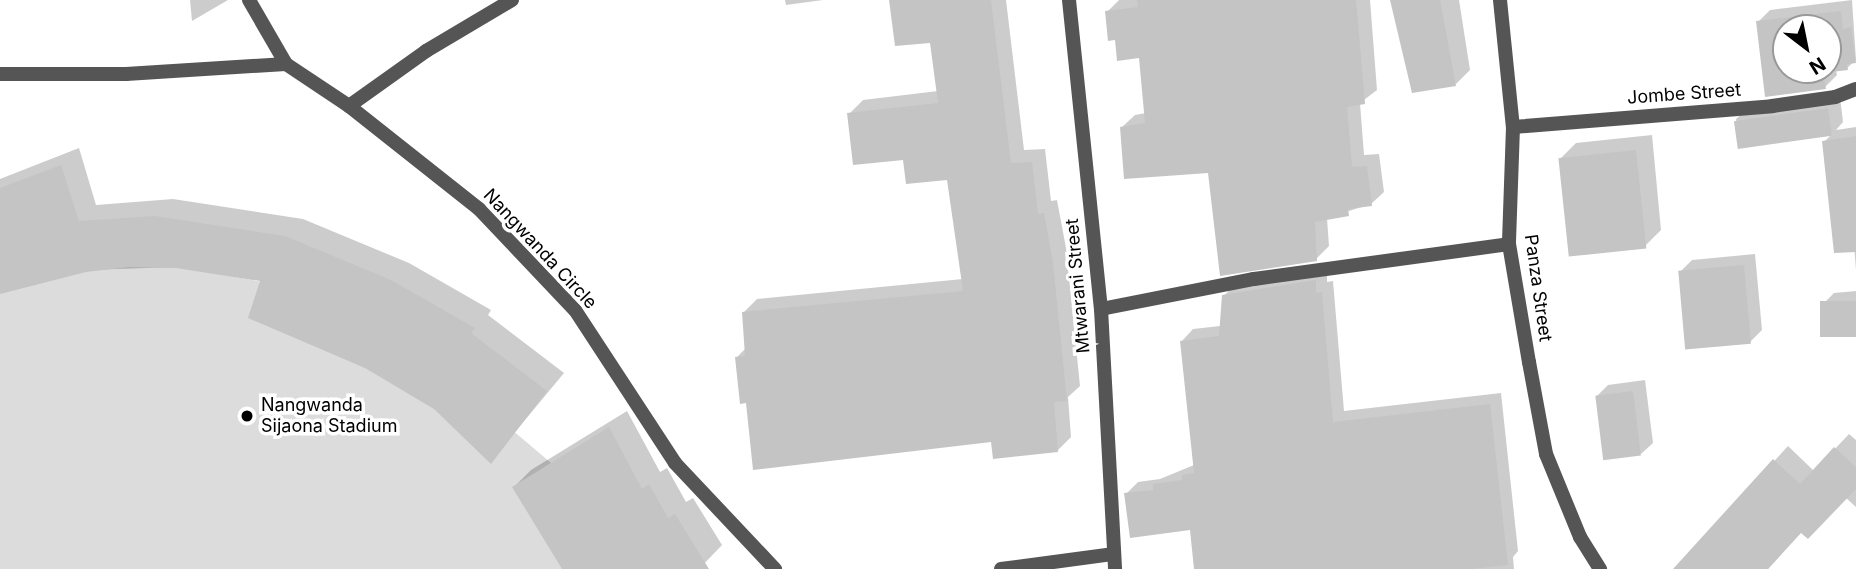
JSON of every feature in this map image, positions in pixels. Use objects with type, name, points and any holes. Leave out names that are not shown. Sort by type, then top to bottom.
[{"type":"street","name":"Nangwanda Circle","points":[[249,0],[286,64],[349,106],[479,209],[575,310],[675,463],[775,569]]},
{"type":"street","points":[[349,106],[426,51],[512,0]]},
{"type":"street","name":"Mtwarani Street","points":[[1069,0],[1101,309],[1115,569]]},
{"type":"street","name":"Panza Street","points":[[1500,0],[1513,127],[1509,244],[1546,454],[1580,537],[1600,569]]},
{"type":"street","points":[[0,74],[127,74],[286,64]]},
{"type":"street","name":"Jombe Street","points":[[1513,127],[1772,106],[1835,97],[1856,89]]},
{"type":"street","points":[[1101,309],[1254,278],[1509,244]]},
{"type":"street","points":[[1001,569],[1114,554]]},
{"type":"shaded area","name":"Nangwanda Sijaona Stadium","points":[[81,259],[170,265],[279,285],[460,386],[583,490],[629,569],[0,569],[0,276]]},
{"type":"building","points":[[889,0],[991,0],[1011,163],[1032,162],[1038,214],[1044,213],[1053,263],[1067,401],[1054,402],[1058,452],[993,459],[991,442],[753,470],[746,403],[740,404],[735,357],[745,356],[742,312],[963,291],[947,180],[906,184],[903,160],[853,165],[847,113],[938,103],[930,43],[895,46]]},
{"type":"building","points":[[1137,0],[1356,0],[1365,104],[1347,107],[1352,167],[1367,166],[1372,206],[1348,209],[1349,216],[1315,222],[1317,261],[1220,276],[1208,173],[1124,179],[1120,127],[1145,123],[1139,58],[1117,61],[1115,40],[1108,41],[1105,11],[1138,7]]},
{"type":"building","points":[[1390,0],[1440,0],[1456,86],[1412,93]]},
{"type":"building","points":[[1841,11],[1841,14],[1816,14]]},
{"type":"building","points":[[1772,19],[1772,84],[1825,84],[1826,89],[1765,97],[1756,21]]},
{"type":"building","points":[[1842,20],[1843,29],[1851,27],[1856,63],[1847,64],[1848,70],[1842,71]]},
{"type":"building","points":[[1828,108],[1832,136],[1738,149],[1734,121]]},
{"type":"building","points":[[1856,136],[1856,252],[1834,253],[1822,141]]},
{"type":"building","points":[[1636,150],[1646,248],[1569,257],[1558,158]]},
{"type":"building","points":[[61,165],[79,221],[155,216],[285,236],[391,280],[475,328],[471,333],[547,391],[491,464],[434,409],[365,368],[248,318],[260,281],[176,268],[129,267],[86,272],[0,294],[0,188]]},
{"type":"building","points":[[1744,265],[1751,344],[1685,349],[1678,271]]},
{"type":"building","points":[[1316,280],[1316,293],[1322,292],[1333,422],[1490,404],[1508,565],[1471,569],[1194,569],[1190,530],[1130,538],[1124,493],[1153,490],[1153,484],[1182,480],[1182,475],[1194,473],[1180,341],[1219,336],[1222,295]]},
{"type":"building","points":[[1820,301],[1856,301],[1856,337],[1820,337]]},
{"type":"building","points":[[1633,391],[1641,456],[1603,460],[1595,396]]},
{"type":"building","points":[[609,427],[642,489],[649,484],[668,518],[675,514],[709,569],[562,569],[512,487]]},
{"type":"building","points":[[1834,447],[1856,467],[1856,489],[1808,539],[1801,533],[1768,569],[1673,569],[1773,459],[1800,484]]},
{"type":"place","name":"Nangwanda Sijaona Stadium","points":[[247,416]]}]
